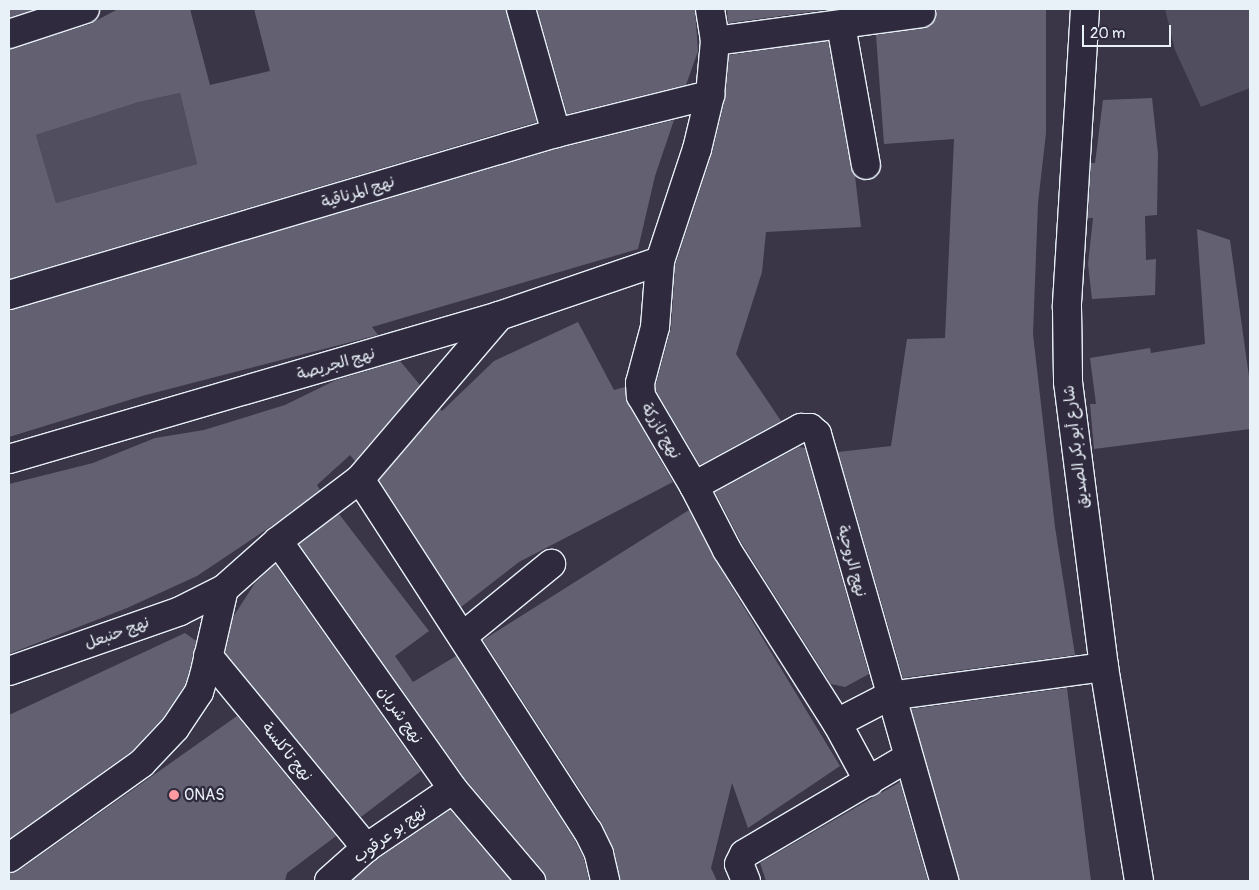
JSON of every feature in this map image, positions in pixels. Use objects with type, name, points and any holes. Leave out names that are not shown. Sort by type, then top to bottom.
[{"type":"street","points":[[9,34],[50,14],[85,9]]},
{"type":"street","points":[[521,9],[556,133]]},
{"type":"street","name":"نهج تازركة","points":[[710,9],[715,41],[710,95],[697,149],[660,261],[655,327],[640,390],[694,486],[727,550],[836,723],[869,782]]},
{"type":"street","name":"شارع أبو بكر الصديق","points":[[1086,9],[1067,360],[1072,427],[1104,667],[1139,881]]},
{"type":"street","points":[[715,41],[922,14]]},
{"type":"street","points":[[841,25],[866,165]]},
{"type":"street","name":"نهج المرناقية","points":[[9,295],[556,133],[710,95]]},
{"type":"street","name":"نهج الجريصة","points":[[9,459],[499,316],[660,261]]},
{"type":"street","name":"نهج حنبعل","points":[[9,671],[180,611],[224,589],[278,541],[360,479],[499,316]]},
{"type":"street","name":"نهج الروحية","points":[[694,486],[801,428],[810,428],[817,434],[889,696],[944,881]]},
{"type":"street","points":[[360,479],[588,831],[599,854],[605,881]]},
{"type":"street","name":"نهج شربان","points":[[278,541],[452,789],[531,881]]},
{"type":"street","points":[[463,636],[551,564]]},
{"type":"street","points":[[9,858],[142,763],[175,728],[199,692],[224,589]]},
{"type":"street","name":"نهج تاكلسة","points":[[208,656],[366,848]]},
{"type":"street","points":[[836,723],[889,696],[1104,667]]},
{"type":"street","points":[[746,881],[739,864],[744,854],[907,758]]},
{"type":"street","name":"نهج بو عرقوب","points":[[329,881],[366,848],[452,789]]},
{"type":"shaded area","points":[[1165,9],[1250,9],[1250,88],[1201,107],[1175,50]]},
{"type":"shaded area","points":[[180,93],[197,164],[56,203],[36,135],[139,102]]},
{"type":"building","points":[[9,9],[36,9],[9,18]]},
{"type":"building","points":[[118,9],[190,9],[210,85],[270,71],[254,9],[506,9],[537,122],[9,279],[9,49],[90,24]],"holes":[[[180,93],[197,164],[56,203],[36,135],[139,102]]]},
{"type":"building","points":[[537,9],[695,9],[698,51],[686,85],[567,114]]},
{"type":"building","points":[[727,9],[825,9],[825,10],[728,23]]},
{"type":"building","points":[[936,9],[1046,9],[1046,133],[1038,203],[1033,334],[1055,527],[1075,655],[903,678],[838,452],[891,446],[907,339],[945,338],[954,139],[884,144],[876,35],[930,26],[936,18]]},
{"type":"building","points":[[828,41],[851,168],[855,176],[861,227],[766,232],[762,272],[736,354],[781,421],[700,465],[656,391],[656,384],[671,328],[675,266],[712,153],[725,99],[729,55]]},
{"type":"building","points":[[1152,98],[1158,154],[1157,215],[1145,216],[1146,260],[1156,259],[1155,295],[1092,299],[1088,264],[1093,218],[1088,218],[1088,214],[1091,163],[1095,163],[1103,100]]},
{"type":"building","points":[[674,120],[655,176],[638,249],[372,327],[378,335],[142,396],[9,437],[9,310],[560,148]]},
{"type":"building","points":[[1197,229],[1230,240],[1250,384],[1250,429],[1094,449],[1090,404],[1096,404],[1090,358],[1150,348],[1151,353],[1205,344]]},
{"type":"building","points":[[578,322],[614,390],[625,387],[628,404],[673,482],[519,562],[461,607],[379,480],[440,409],[442,411],[494,361]]},
{"type":"building","points":[[400,361],[420,385],[355,461],[350,455],[317,485],[320,490],[276,523],[197,576],[127,608],[9,654],[9,484],[93,463],[155,438],[204,430],[285,405],[336,380]]},
{"type":"building","points":[[799,447],[805,448],[869,674],[845,687],[831,684],[741,542],[715,492]]},
{"type":"building","points":[[689,510],[714,558],[840,766],[748,828],[732,783],[711,868],[717,881],[620,881],[614,850],[601,822],[483,640]]},
{"type":"building","points":[[339,514],[429,631],[395,656],[413,682],[456,656],[574,839],[584,859],[589,881],[546,881],[543,871],[465,779],[299,544]]},
{"type":"building","points":[[275,564],[421,771],[361,817],[225,653],[233,617],[255,583]]},
{"type":"building","points":[[185,633],[196,641],[189,672],[185,685],[163,718],[132,751],[9,839],[9,715]]},
{"type":"building","points":[[1067,688],[1091,881],[959,881],[911,709]]},
{"type":"building","name":"ONAS","points":[[237,716],[336,836],[287,873],[285,881],[9,881],[9,873],[18,871]]},
{"type":"building","points":[[900,782],[928,881],[766,881],[760,863]]},
{"type":"building","points":[[450,810],[511,881],[352,881],[376,860]]},
{"type":"place","name":"ONAS","points":[[174,795]]}]
